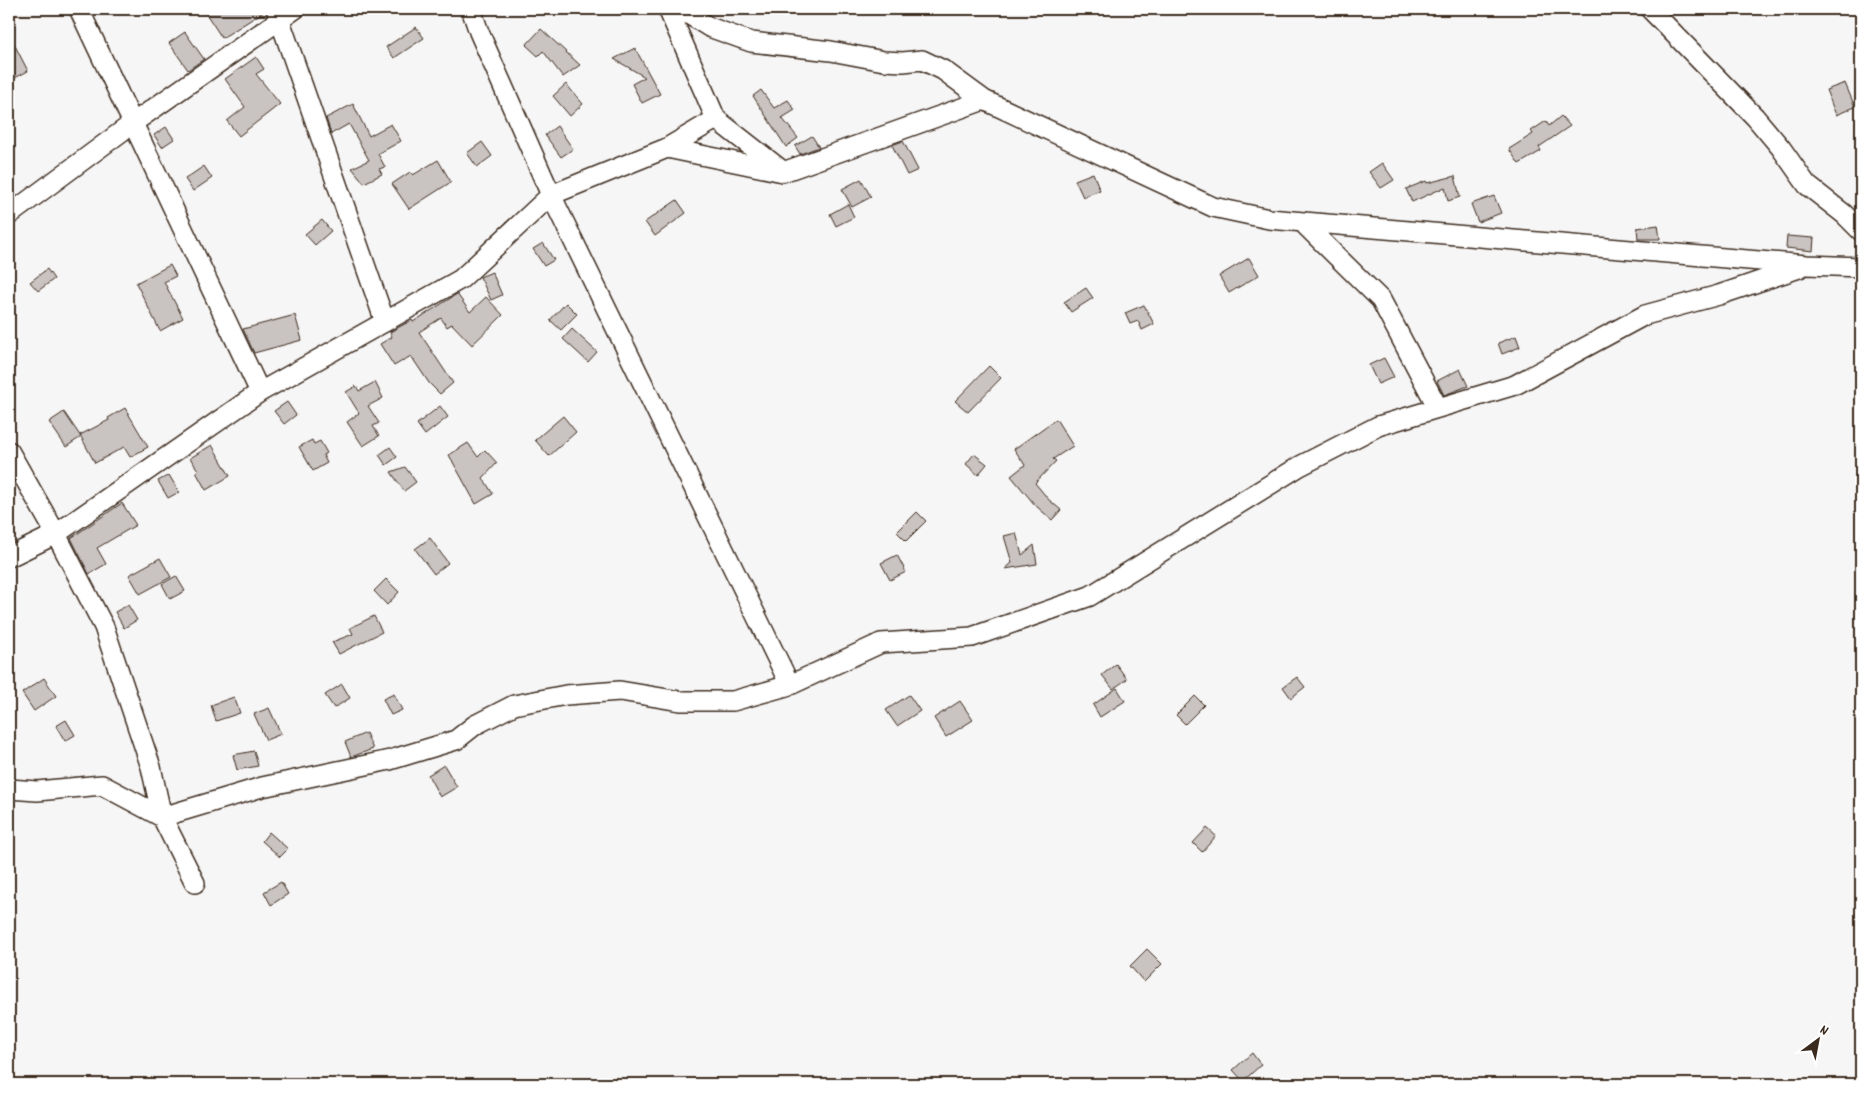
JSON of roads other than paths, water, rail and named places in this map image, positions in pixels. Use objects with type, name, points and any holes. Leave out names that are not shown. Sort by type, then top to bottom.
[{"type":"street","points":[[79,9],[260,392]]},
{"type":"street","points":[[471,9],[479,32],[551,195],[790,685]]},
{"type":"street","points":[[668,9],[716,118],[783,172]]},
{"type":"street","points":[[680,9],[709,28],[751,42],[831,51],[884,61],[922,60],[943,70],[984,100],[1213,207],[1269,219],[1807,265],[1861,267]]},
{"type":"street","points":[[1650,9],[1755,117],[1781,148],[1807,185],[1844,214],[1861,231]]},
{"type":"street","points":[[9,215],[284,12],[385,322]]},
{"type":"street","points":[[667,148],[783,172],[984,100]]},
{"type":"street","points":[[9,557],[56,534],[260,392],[461,280],[551,195],[667,148],[716,118]]},
{"type":"street","points":[[1302,222],[1381,300],[1438,408]]},
{"type":"street","points":[[9,789],[37,791],[102,786],[162,817],[262,787],[390,760],[456,740],[475,724],[514,705],[566,695],[620,691],[680,701],[733,701],[790,685],[881,643],[972,637],[1090,596],[1300,466],[1378,426],[1515,385],[1645,315],[1719,295],[1807,265]]},
{"type":"street","points":[[9,451],[56,534],[104,627],[151,767],[162,817],[195,883]]}]
